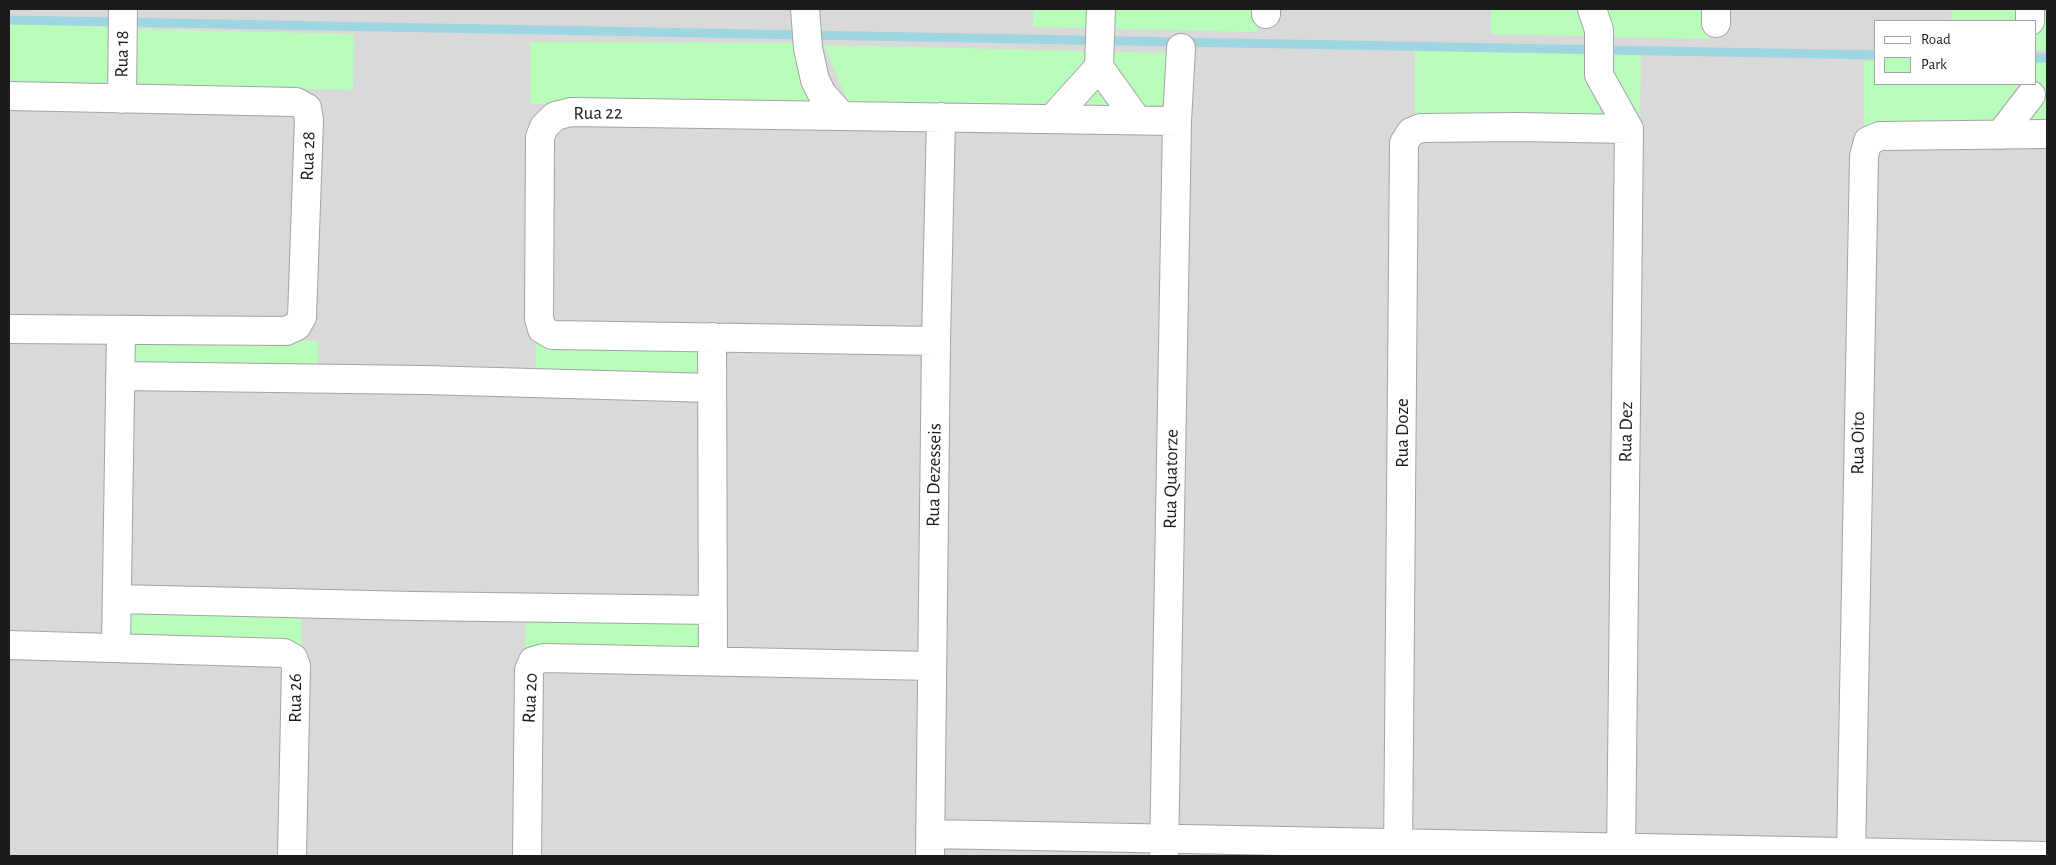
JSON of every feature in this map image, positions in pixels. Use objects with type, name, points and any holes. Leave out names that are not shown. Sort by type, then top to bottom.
[{"type":"street","name":"Rua 18","points":[[122,98],[123,9]]},
{"type":"street","points":[[1101,14],[1099,63],[1137,120]]},
{"type":"street","points":[[807,27],[815,80],[822,94],[841,115]]},
{"type":"street","points":[[1597,31],[1599,75],[1629,129]]},
{"type":"street","name":"Rua Quatorze","points":[[1164,847],[1181,48]]},
{"type":"street","points":[[1052,119],[1099,63]]},
{"type":"street","points":[[1989,136],[2031,89],[2047,125]]},
{"type":"street","name":"Rua 28","points":[[9,96],[296,102],[307,108],[309,120],[302,317],[297,326],[286,331],[9,330]]},
{"type":"street","name":"Rua 22","points":[[936,340],[552,334],[542,329],[538,318],[540,137],[544,127],[555,116],[572,112],[941,117]]},
{"type":"street","points":[[941,117],[1178,121]]},
{"type":"street","name":"Rua Dezesseis","points":[[941,117],[936,340],[930,845],[1052,836],[1164,847]]},
{"type":"street","name":"Rua Doze","points":[[1398,850],[1404,143],[1411,132],[1421,128],[1629,129]]},
{"type":"street","name":"Rua Dez","points":[[1621,852],[1629,129]]},
{"type":"street","points":[[1989,136],[2047,134]]},
{"type":"street","name":"Rua Oito","points":[[1851,854],[1864,156],[1868,141],[1880,136],[1989,136]]},
{"type":"street","points":[[116,648],[121,330]]},
{"type":"street","points":[[712,336],[713,660]]},
{"type":"street","points":[[120,376],[424,380],[712,388]]},
{"type":"street","points":[[117,599],[412,606],[713,610]]},
{"type":"street","name":"Rua 26","points":[[9,645],[284,653],[293,658],[296,666],[292,856]]},
{"type":"street","name":"Rua 20","points":[[527,856],[529,670],[533,661],[544,658],[713,660],[932,666]]},
{"type":"street","points":[[1164,847],[1281,841],[1398,850],[1512,845],[1621,852],[1740,850],[1851,854],[2045,856]]},
{"type":"shaded area","points":[[9,9],[2047,9],[2047,856],[9,856]]},
{"type":"green space","points":[[1033,9],[1258,9],[1257,32],[1033,27]]},
{"type":"green space","points":[[1491,9],[1707,9],[1709,39],[1491,34]]},
{"type":"green space","points":[[1952,9],[2047,9],[2047,50],[2036,50],[2036,20],[1951,20]]},
{"type":"green space","points":[[9,24],[114,26],[114,93],[9,90]]},
{"type":"green space","points":[[132,29],[354,34],[353,90],[131,85]]},
{"type":"green space","points":[[530,42],[800,43],[823,106],[530,104]]},
{"type":"green space","points":[[824,45],[1169,53],[1167,114],[849,105]]},
{"type":"green space","points":[[1415,50],[1641,52],[1640,122],[1415,119]]},
{"type":"green space","points":[[1864,61],[1874,61],[1874,85],[2036,85],[2036,62],[2047,62],[2047,127],[1864,125]]},
{"type":"green space","points":[[129,339],[318,341],[318,374],[129,369]]},
{"type":"green space","points":[[536,344],[704,348],[703,379],[536,374]]},
{"type":"green space","points":[[131,609],[302,612],[301,646],[129,642]]},
{"type":"green space","points":[[526,617],[705,620],[704,653],[525,648]]},
{"type":"waterway","points":[[9,20],[1874,55]]},
{"type":"waterway","points":[[2036,58],[2047,58]]}]
